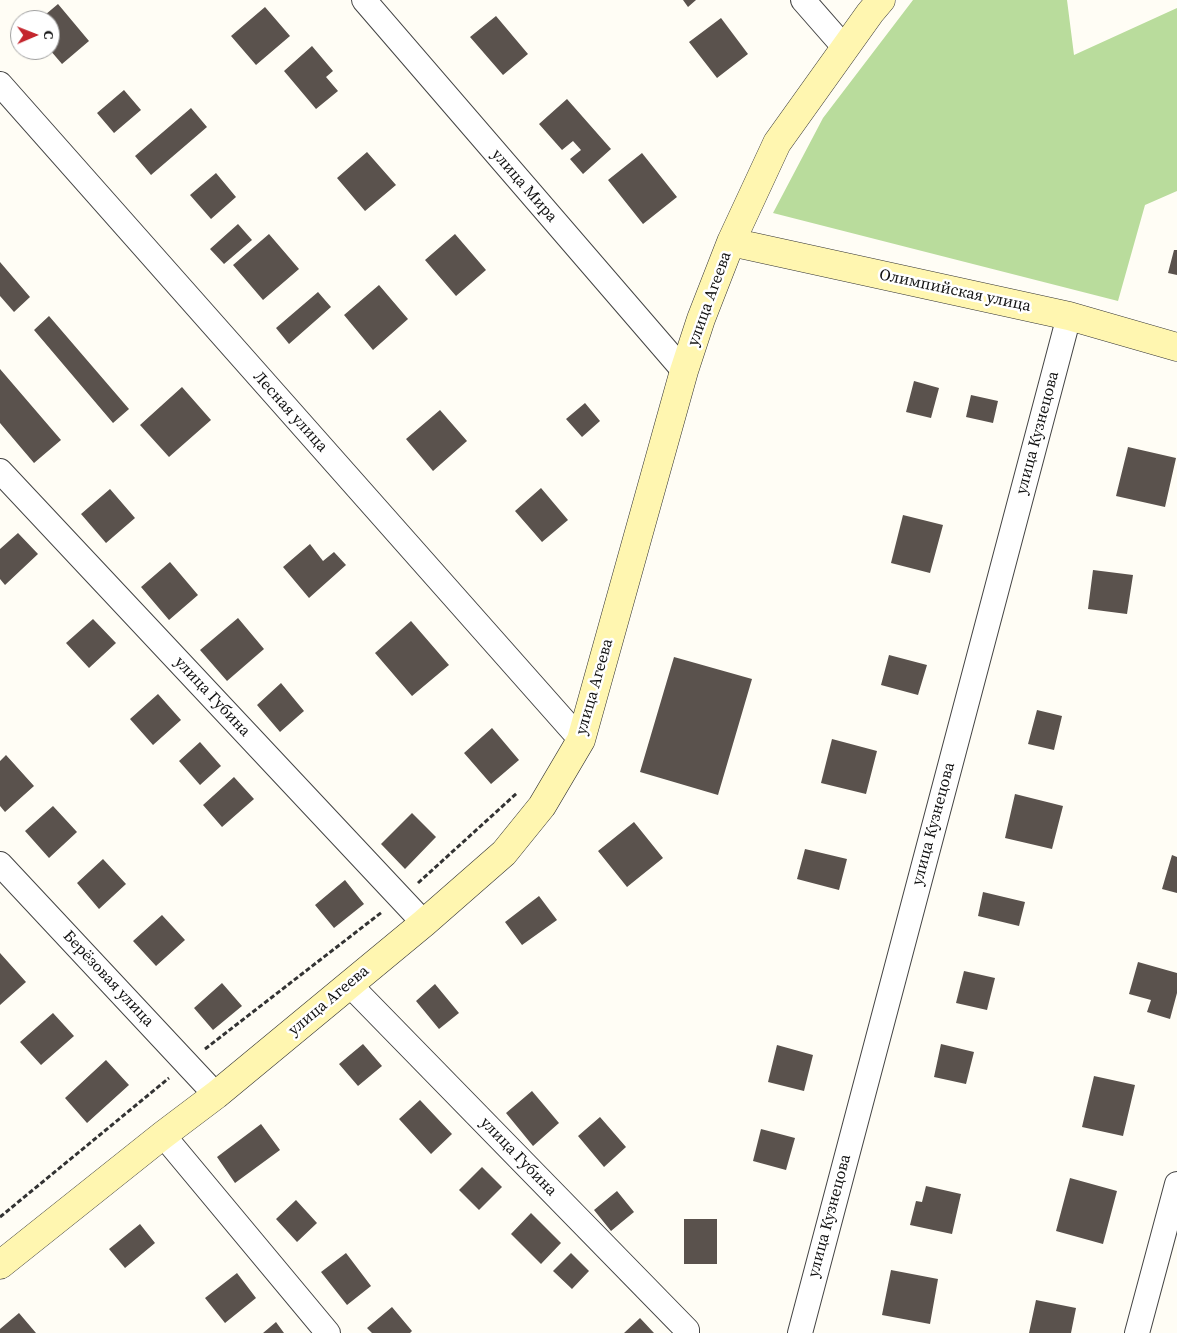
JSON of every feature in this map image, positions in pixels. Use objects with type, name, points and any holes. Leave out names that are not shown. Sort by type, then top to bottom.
[{"type":"street","name":"улица Мира","points":[[364,0],[684,371]]},
{"type":"street","points":[[803,0],[845,48]]},
{"type":"street","name":"улица Агеева","points":[[0,1265],[216,1095],[424,923],[504,853],[542,806],[580,740],[684,371],[701,319],[731,242],[777,143],[881,0]]},
{"type":"street","name":"Лесная улица","points":[[0,84],[580,740]]},
{"type":"street","name":"Олимпийская улица","points":[[731,242],[1069,316],[1177,347]]},
{"type":"street","name":"улица Кузнецова","points":[[800,1333],[1069,316]]},
{"type":"street","name":"улица Губина","points":[[0,471],[424,923]]},
{"type":"street","name":"Берёзовая улица","points":[[0,864],[216,1095]]},
{"type":"street","name":"улица Губина","points":[[349,984],[687,1332]]},
{"type":"street","points":[[163,1135],[328,1333]]},
{"type":"street","points":[[1137,1333],[1177,1184]]},
{"type":"path","points":[[0,1218],[187,1063],[400,898],[521,789]]},
{"type":"green space","points":[[913,0],[1067,0],[1074,55],[1177,8],[1177,191],[1145,205],[1118,301],[773,213],[823,118]]},
{"type":"building","points":[[683,0],[696,0],[688,7]]},
{"type":"building","points":[[58,4],[89,41],[62,64],[59,60],[60,10],[51,10]]},
{"type":"building","points":[[265,7],[290,36],[256,65],[231,36]]},
{"type":"building","points":[[496,16],[528,54],[503,75],[470,37]]},
{"type":"building","points":[[721,18],[748,54],[717,78],[689,42]]},
{"type":"building","points":[[312,46],[333,71],[326,77],[338,91],[316,109],[284,71]]},
{"type":"building","points":[[124,90],[141,110],[114,133],[97,113]]},
{"type":"building","points":[[567,99],[611,149],[583,174],[570,159],[581,150],[573,141],[562,150],[539,124]]},
{"type":"building","points":[[191,108],[207,127],[151,175],[135,156]]},
{"type":"building","points":[[367,152],[396,185],[365,211],[337,178]]},
{"type":"building","points":[[642,153],[677,197],[643,224],[608,180]]},
{"type":"building","points":[[216,173],[236,197],[211,219],[190,195]]},
{"type":"building","points":[[238,224],[252,240],[224,264],[210,249]]},
{"type":"building","points":[[269,234],[299,269],[263,300],[233,265]]},
{"type":"building","points":[[455,234],[486,270],[456,296],[425,260]]},
{"type":"building","points":[[1174,250],[1177,250],[1177,275],[1168,273]]},
{"type":"building","points":[[0,262],[30,297],[14,312],[0,296]]},
{"type":"building","points":[[379,285],[408,319],[373,350],[344,315]]},
{"type":"building","points":[[318,292],[331,307],[289,344],[276,328]]},
{"type":"building","points":[[49,316],[129,409],[113,423],[34,330]]},
{"type":"building","points":[[0,369],[61,440],[34,463],[0,423]]},
{"type":"building","points":[[914,381],[939,388],[931,418],[906,412]]},
{"type":"building","points":[[182,387],[211,420],[169,457],[140,425]]},
{"type":"building","points":[[971,395],[998,401],[993,423],[966,417]]},
{"type":"building","points":[[585,403],[600,421],[582,437],[566,419]]},
{"type":"building","points":[[440,410],[467,441],[433,471],[406,439]]},
{"type":"building","points":[[1128,447],[1176,458],[1165,507],[1116,496]]},
{"type":"building","points":[[541,488],[568,520],[542,542],[515,511]]},
{"type":"building","points":[[110,489],[135,518],[106,543],[81,514]]},
{"type":"building","points":[[903,515],[943,525],[930,573],[891,563]]},
{"type":"building","points":[[18,533],[38,554],[5,585],[0,579],[0,549]]},
{"type":"building","points":[[310,544],[323,561],[334,552],[346,565],[309,598],[283,567]]},
{"type":"building","points":[[170,562],[198,595],[169,620],[141,587]]},
{"type":"building","points":[[1093,570],[1133,575],[1127,614],[1088,609]]},
{"type":"building","points":[[238,618],[264,649],[227,681],[200,650]]},
{"type":"building","points":[[93,619],[116,643],[89,668],[66,643]]},
{"type":"building","points":[[411,621],[449,665],[412,696],[375,653]]},
{"type":"building","points":[[889,655],[927,665],[918,695],[881,685]]},
{"type":"building","points":[[674,657],[752,679],[718,795],[640,772]]},
{"type":"building","points":[[281,683],[304,711],[280,732],[257,705]]},
{"type":"building","points":[[158,694],[181,720],[153,745],[130,719]]},
{"type":"building","points":[[1037,710],[1062,716],[1054,750],[1028,744]]},
{"type":"building","points":[[492,728],[519,760],[491,784],[464,753]]},
{"type":"building","points":[[832,739],[877,751],[866,794],[821,783]]},
{"type":"building","points":[[200,742],[221,766],[200,785],[179,761]]},
{"type":"building","points":[[6,755],[34,786],[5,812],[0,806],[0,761]]},
{"type":"building","points":[[234,777],[254,799],[222,827],[203,805]]},
{"type":"building","points":[[1015,794],[1063,806],[1052,849],[1005,838]]},
{"type":"building","points":[[53,806],[77,832],[49,858],[25,831]]},
{"type":"building","points":[[412,813],[436,837],[405,869],[381,844]]},
{"type":"building","points":[[634,822],[663,858],[627,887],[598,851]]},
{"type":"building","points":[[805,849],[847,859],[839,890],[797,879]]},
{"type":"building","points":[[1172,855],[1177,857],[1177,893],[1162,889]]},
{"type":"building","points":[[103,859],[126,884],[99,909],[77,883]]},
{"type":"building","points":[[345,880],[364,904],[334,928],[315,905]]},
{"type":"building","points":[[983,892],[1025,902],[1019,926],[978,916]]},
{"type":"building","points":[[539,896],[557,920],[522,945],[505,922]]},
{"type":"building","points":[[162,915],[185,940],[156,966],[133,941]]},
{"type":"building","points":[[0,953],[26,982],[0,1005]]},
{"type":"building","points":[[1138,962],[1177,973],[1177,993],[1170,1019],[1147,1012],[1151,1000],[1129,994]]},
{"type":"building","points":[[964,971],[995,978],[987,1010],[956,1003]]},
{"type":"building","points":[[222,983],[242,1006],[213,1030],[194,1008]]},
{"type":"building","points":[[435,984],[459,1013],[439,1029],[416,1001]]},
{"type":"building","points":[[53,1013],[74,1036],[41,1065],[20,1042]]},
{"type":"building","points":[[363,1044],[382,1066],[358,1086],[339,1064]]},
{"type":"building","points":[[941,1044],[974,1052],[966,1084],[934,1077]]},
{"type":"building","points":[[777,1045],[813,1055],[804,1091],[768,1082]]},
{"type":"building","points":[[106,1060],[129,1085],[87,1123],[65,1098]]},
{"type":"building","points":[[1094,1076],[1135,1085],[1123,1136],[1082,1127]]},
{"type":"building","points":[[532,1091],[559,1123],[533,1146],[506,1113]]},
{"type":"building","points":[[420,1100],[452,1134],[431,1154],[399,1119]]},
{"type":"building","points":[[600,1117],[626,1147],[604,1167],[578,1136]]},
{"type":"building","points":[[261,1124],[280,1150],[235,1183],[217,1157]]},
{"type":"building","points":[[761,1129],[795,1138],[786,1170],[753,1161]]},
{"type":"building","points":[[482,1167],[502,1187],[479,1210],[459,1190]]},
{"type":"building","points":[[1070,1178],[1117,1191],[1103,1244],[1056,1231]]},
{"type":"building","points":[[926,1186],[961,1194],[952,1234],[910,1225],[916,1201],[922,1202]]},
{"type":"building","points":[[617,1191],[634,1212],[611,1231],[594,1210]]},
{"type":"building","points":[[296,1200],[317,1223],[297,1242],[276,1219]]},
{"type":"building","points":[[531,1213],[561,1243],[541,1264],[511,1234]]},
{"type":"building","points":[[684,1219],[717,1219],[717,1264],[684,1264]]},
{"type":"building","points":[[140,1224],[155,1243],[125,1268],[109,1249]]},
{"type":"building","points":[[346,1253],[371,1286],[347,1305],[321,1272]]},
{"type":"building","points":[[571,1253],[589,1271],[572,1289],[553,1271]]},
{"type":"building","points":[[891,1270],[938,1279],[930,1324],[882,1315]]},
{"type":"building","points":[[237,1273],[256,1298],[225,1323],[205,1298]]},
{"type":"building","points":[[1036,1300],[1076,1308],[1071,1333],[1029,1333]]},
{"type":"building","points":[[392,1307],[412,1331],[410,1333],[372,1333],[367,1328]]},
{"type":"building","points":[[19,1313],[36,1333],[0,1333],[0,1329]]},
{"type":"building","points":[[640,1318],[654,1333],[624,1333]]},
{"type":"building","points":[[276,1322],[284,1333],[263,1333]]}]
